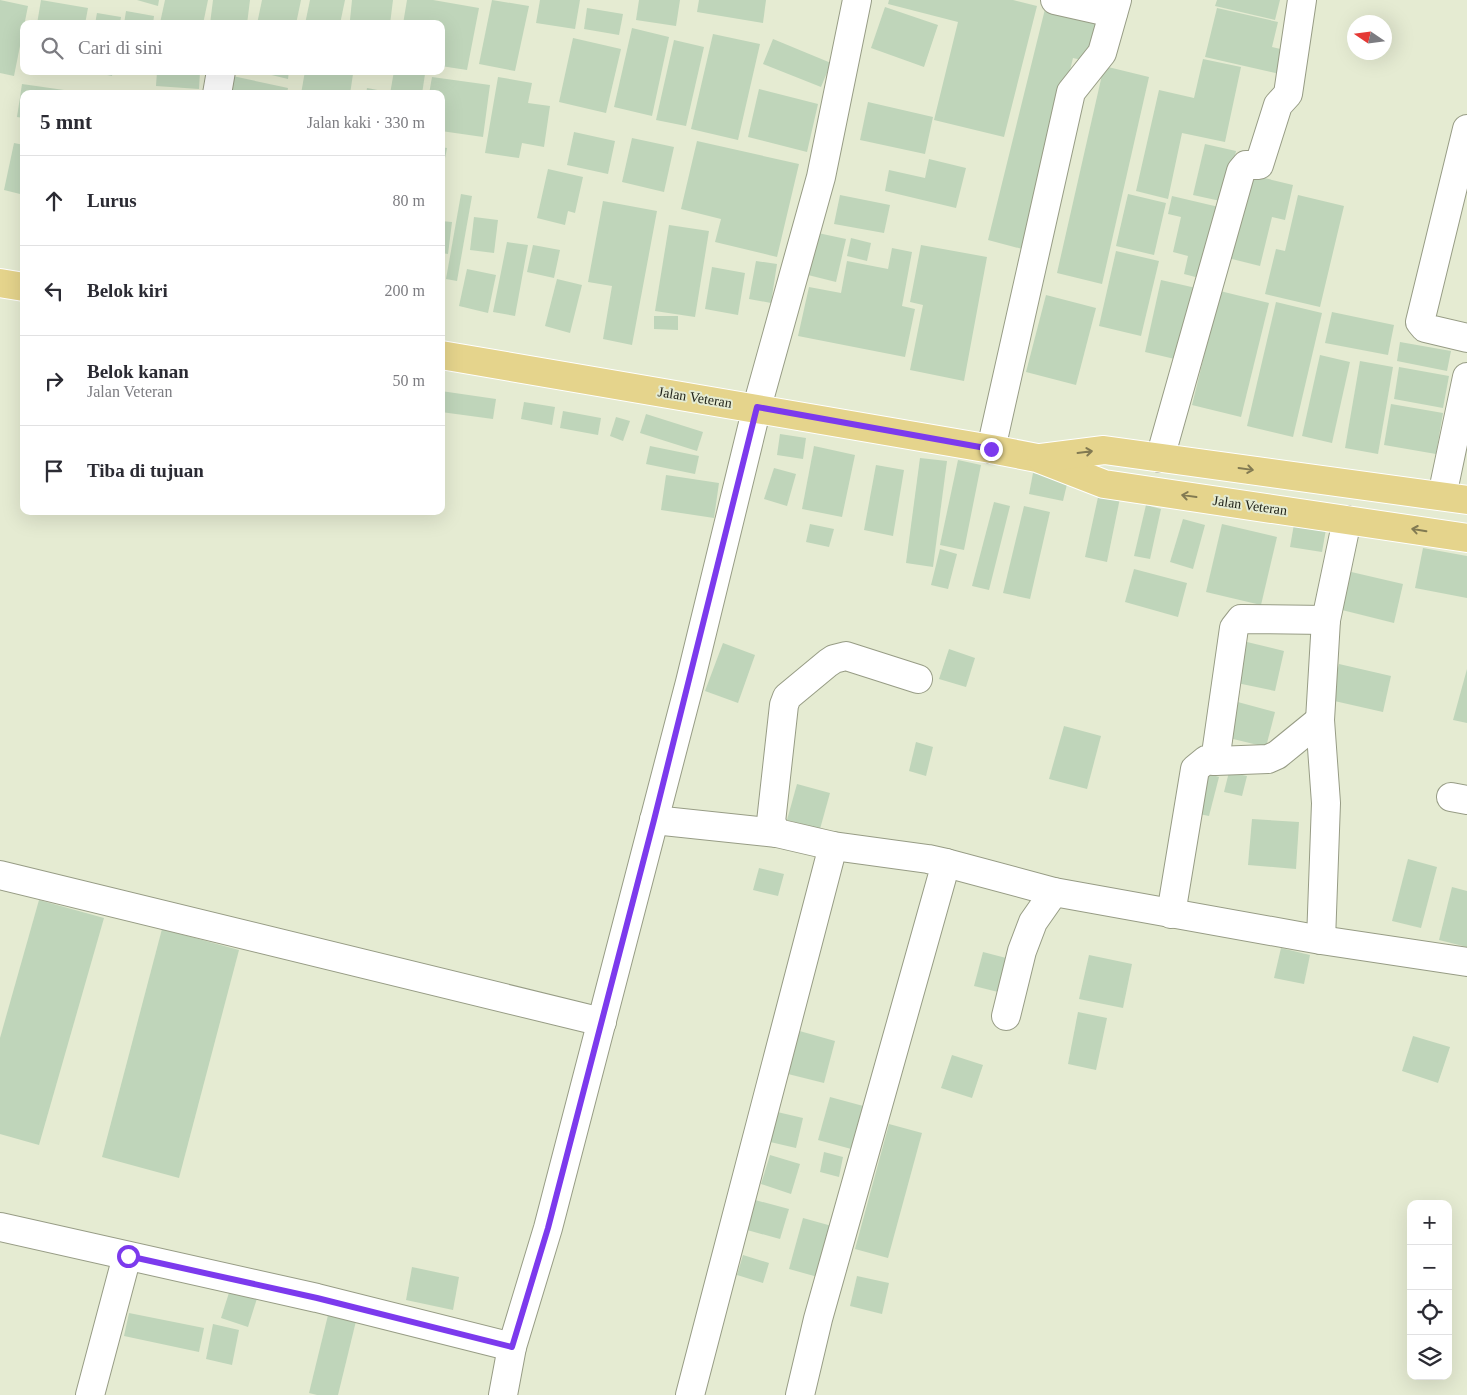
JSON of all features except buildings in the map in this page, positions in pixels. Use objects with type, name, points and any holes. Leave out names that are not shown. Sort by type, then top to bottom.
[{"type":"main road","points":[[0,283],[20,286]]},
{"type":"main road","name":"Jalan Veteran","points":[[445,356],[757,407],[991,449],[1037,458],[1104,484],[1467,538]]},
{"type":"main road","name":"Jalan Veteran","points":[[1037,458],[1104,450],[1454,498]]},
{"type":"street","points":[[503,1395],[512,1347],[548,1228],[602,1022],[757,407],[821,177],[856,0]]},
{"type":"street","points":[[991,449],[1071,92],[1102,53],[1115,7],[1055,0]]},
{"type":"street","points":[[1160,458],[1241,171],[1246,165],[1259,164],[1278,106],[1288,94],[1302,0]]},
{"type":"street","points":[[218,90],[220,75]]},
{"type":"street","points":[[1467,129],[1420,322],[1425,328],[1467,338]]},
{"type":"street","points":[[1454,498],[1467,377]]},
{"type":"street","points":[[1321,940],[1326,803],[1320,720],[1326,620],[1347,520]]},
{"type":"street","points":[[1215,761],[1234,628],[1237,622],[1242,619],[1326,620]]},
{"type":"street","points":[[777,833],[770,822],[784,705],[787,697],[834,658],[846,656],[918,679]]},
{"type":"street","points":[[1171,914],[1195,769],[1206,760],[1268,759],[1277,755],[1320,720]]},
{"type":"street","points":[[654,820],[777,833],[833,846],[928,858],[1054,892],[1321,940],[1467,962]]},
{"type":"street","points":[[690,1395],[833,846]]},
{"type":"street","points":[[800,1395],[818,1319],[946,863]]},
{"type":"street","points":[[0,875],[602,1022]]},
{"type":"street","points":[[1006,1016],[1022,951],[1033,922],[1054,892]]},
{"type":"street","points":[[0,1227],[317,1298],[512,1347]]},
{"type":"street","points":[[90,1395],[128,1256]]},
{"type":"route","points":[[128,1256],[317,1298],[512,1347],[548,1228],[690,682],[757,407],[991,449]]}]
